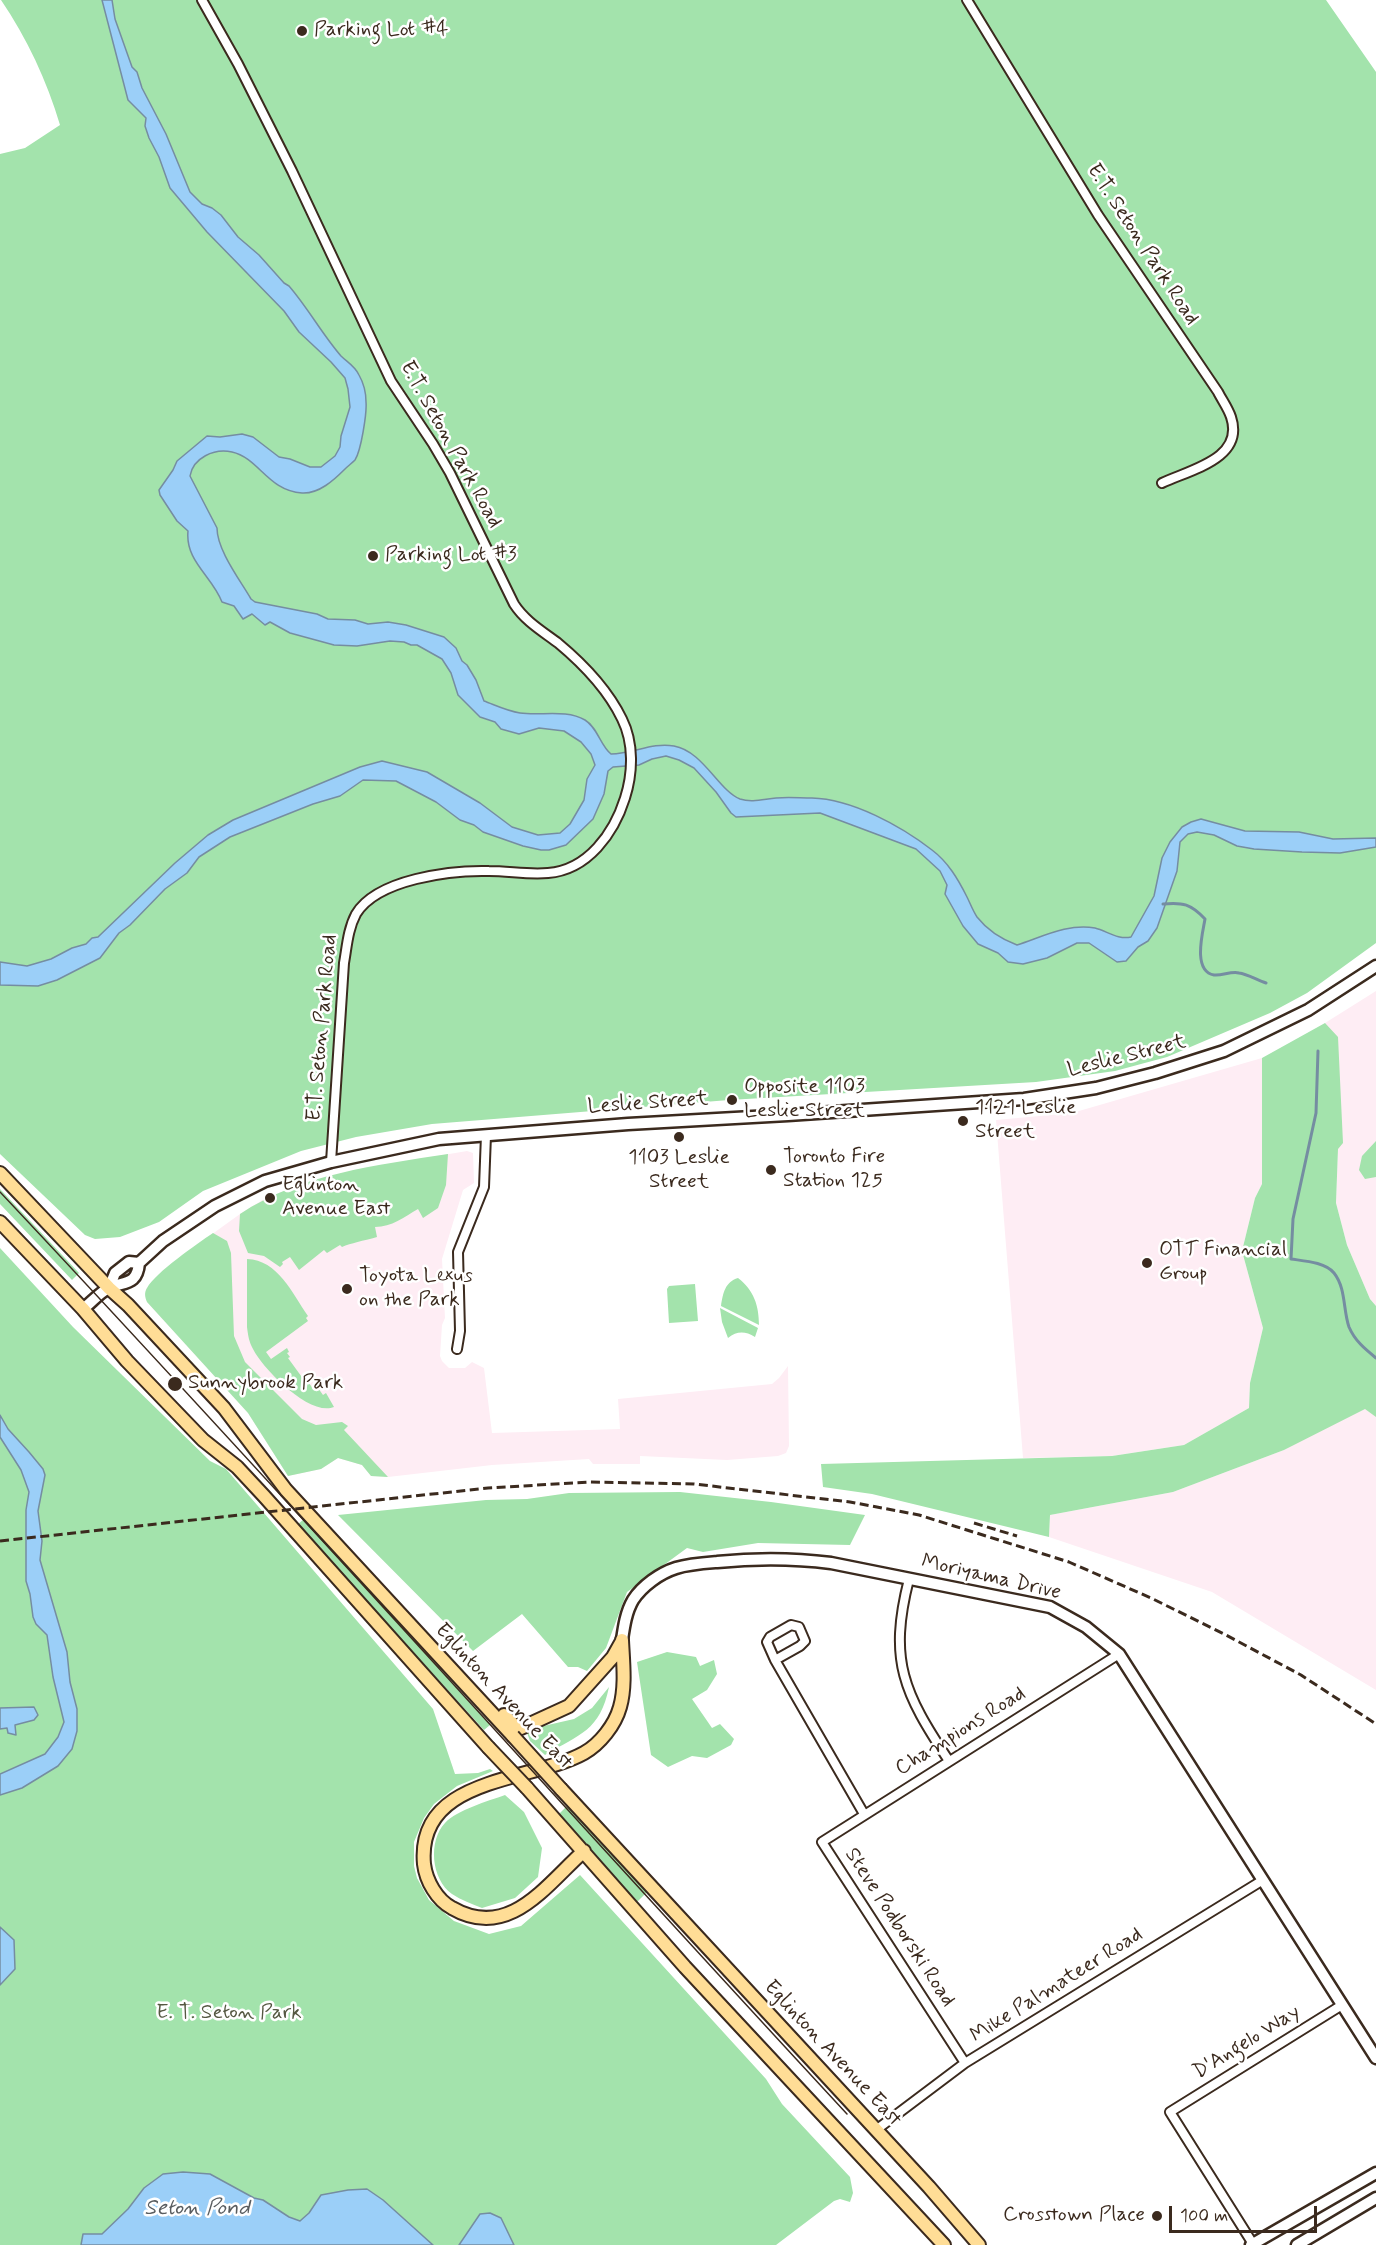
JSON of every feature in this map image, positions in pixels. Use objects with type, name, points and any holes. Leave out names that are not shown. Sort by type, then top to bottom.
[{"type":"main road","name":"Leslie Street","points":[[83,1310],[109,1288],[115,1273],[129,1262],[139,1263],[163,1240],[215,1206],[265,1181],[331,1162],[439,1138],[1023,1099],[1096,1088],[1155,1073],[1224,1051],[1308,1010],[1376,966]]},
{"type":"main road","name":"Eglinton Avenue East","points":[[0,1173],[109,1288],[129,1305],[224,1408],[286,1490],[876,2130],[979,2245]]},
{"type":"main road","name":"Eglinton Avenue East","points":[[0,1222],[83,1310],[122,1356],[203,1440],[237,1467],[264,1496],[584,1851],[685,1967],[944,2245]]},
{"type":"main road","name":"Moriyama Drive","points":[[622,1640],[625,1618],[632,1601],[657,1577],[676,1568],[761,1558],[802,1559],[831,1563],[1050,1607],[1086,1627],[1119,1654],[1376,2058]]},
{"type":"main road","points":[[423,1639],[457,1668],[514,1725],[521,1728],[569,1706],[614,1658],[622,1640]]},
{"type":"main road","points":[[584,1851],[539,1895],[520,1909],[496,1918],[482,1919],[463,1914],[449,1906],[438,1897],[431,1886],[424,1864],[426,1836],[438,1814],[448,1805],[490,1783],[585,1753],[607,1732],[620,1708],[622,1697],[622,1640]]},
{"type":"main road","points":[[1252,2244],[1376,2173]]},
{"type":"main road","points":[[1297,2245],[1376,2198]]},
{"type":"street","name":"E.T. Seton Park Road","points":[[202,0],[238,64],[292,171],[391,381],[450,473],[514,604],[521,616],[560,645],[608,696],[623,721],[630,750],[630,784],[613,827],[593,852],[574,865],[549,873],[476,871],[428,877],[380,891],[359,910],[351,925],[344,963],[331,1162]]},
{"type":"street","name":"E.T. Seton Park Road","points":[[967,0],[1098,215],[1218,392],[1231,416],[1232,439],[1216,459],[1162,483]]},
{"type":"street","points":[[457,1349],[460,1331],[458,1252],[484,1187],[486,1136]]},
{"type":"street","points":[[909,1579],[899,1633],[901,1668],[910,1696],[949,1761]]},
{"type":"street","points":[[775,1660],[805,1641],[799,1627],[791,1625],[770,1637],[767,1647],[864,1814]]},
{"type":"street","name":"Champions Road","points":[[822,1842],[1119,1654]]},
{"type":"street","name":"Steve Podborski Road","points":[[822,1842],[965,2063]]},
{"type":"street","name":"Mike Palmateer Road","points":[[876,2130],[965,2063],[1263,1880]]},
{"type":"street","name":"D'Angelo Way","points":[[1252,2244],[1170,2112],[1342,2005]]},
{"type":"shaded area","points":[[1376,991],[1376,1306],[1370,1299],[1347,1245],[1336,1203],[1338,1149],[1325,1023]]},
{"type":"shaded area","points":[[1262,1058],[1262,1184],[1255,1198],[1242,1251],[1263,1328],[1250,1383],[1249,1408],[1184,1445],[1112,1456],[1023,1458],[996,1120],[1072,1113]]},
{"type":"shaded area","points":[[467,1151],[473,1153],[474,1183],[463,1190],[442,1259],[445,1318],[442,1325],[440,1356],[449,1368],[465,1368],[472,1362],[484,1368],[492,1433],[620,1429],[618,1399],[772,1384],[788,1366],[789,1446],[786,1453],[778,1456],[727,1460],[640,1456],[640,1464],[593,1464],[589,1459],[492,1465],[388,1477],[371,1476],[362,1465],[338,1458],[321,1469],[288,1476],[248,1413],[147,1302],[146,1289],[179,1258],[264,1199],[289,1189],[355,1170]]},
{"type":"shaded area","points":[[1376,1398],[1376,1690],[1212,1592],[1049,1537],[1050,1515],[1173,1492],[1284,1450]]},
{"type":"green space","points":[[1,0],[1326,0],[1376,72],[1376,943],[1307,993],[1270,1013],[1167,1057],[1115,1071],[1036,1082],[729,1100],[432,1124],[356,1137],[301,1151],[203,1191],[159,1222],[120,1237],[95,1239],[85,1235],[0,1154],[0,154],[25,148],[60,125],[35,60]]},
{"type":"green space","points":[[1325,1023],[1338,1037],[1343,1143],[1338,1149],[1336,1203],[1347,1245],[1370,1299],[1376,1306],[1376,1417],[1365,1409],[1284,1450],[1173,1492],[1050,1515],[1049,1537],[872,1494],[823,1487],[821,1464],[1112,1456],[1184,1445],[1249,1408],[1250,1383],[1263,1328],[1242,1251],[1255,1198],[1262,1184],[1262,1058]]},
{"type":"green space","points":[[1376,1141],[1376,1177],[1365,1179],[1359,1170],[1362,1156]]},
{"type":"green space","points":[[448,1154],[446,1185],[438,1208],[423,1218],[418,1209],[392,1223],[375,1227],[377,1237],[342,1247],[340,1245],[327,1253],[324,1250],[299,1270],[290,1257],[282,1262],[280,1267],[264,1256],[248,1253],[239,1231],[240,1214],[263,1200],[313,1180],[340,1173]]},
{"type":"green space","points":[[0,1189],[79,1273],[72,1280],[0,1204]]},
{"type":"green space","points":[[213,1233],[227,1241],[231,1253],[234,1336],[245,1362],[302,1419],[316,1425],[342,1422],[348,1426],[344,1430],[388,1477],[371,1476],[362,1465],[338,1458],[321,1469],[288,1476],[248,1413],[147,1302],[145,1292],[152,1281],[177,1259]]},
{"type":"green space","name":"E. T. Seton Park","points":[[0,1248],[73,1327],[210,1461],[226,1469],[433,1709],[455,1774],[478,1773],[490,1769],[493,1771],[457,1786],[434,1804],[424,1818],[414,1842],[414,1866],[417,1878],[429,1900],[454,1921],[489,1934],[521,1926],[580,1875],[766,2079],[782,2104],[850,2177],[853,2193],[850,2202],[840,2199],[834,2201],[776,2245],[0,2245]]},
{"type":"green space","points":[[247,1259],[258,1261],[276,1271],[308,1316],[306,1318],[308,1321],[266,1352],[271,1359],[287,1348],[290,1357],[288,1358],[304,1380],[306,1379],[314,1390],[318,1388],[323,1395],[326,1393],[334,1407],[324,1408],[300,1398],[277,1379],[258,1358],[250,1341],[247,1327]]},
{"type":"green space","points":[[738,1278],[748,1288],[754,1299],[759,1325],[721,1306],[727,1285]]},
{"type":"green space","points":[[695,1284],[698,1321],[669,1323],[667,1289],[669,1286]]},
{"type":"green space","points":[[720,1308],[758,1328],[755,1337],[741,1333],[728,1338]]},
{"type":"green space","points":[[680,1492],[865,1515],[850,1545],[758,1543],[703,1552],[687,1548],[627,1592],[606,1648],[587,1671],[578,1667],[568,1667],[522,1614],[473,1651],[338,1515],[486,1500],[527,1499],[569,1493]]},
{"type":"green space","points":[[304,1519],[490,1725],[484,1730],[297,1525]]},
{"type":"green space","points":[[667,1652],[696,1657],[700,1666],[714,1660],[717,1674],[707,1690],[692,1699],[712,1728],[720,1724],[734,1739],[731,1745],[707,1758],[692,1756],[668,1767],[651,1755],[637,1662]]},
{"type":"green space","points":[[609,1687],[600,1713],[587,1730],[545,1755],[530,1741],[526,1730],[574,1719],[592,1708]]},
{"type":"green space","points":[[505,1795],[524,1812],[542,1848],[538,1877],[515,1898],[482,1908],[455,1896],[445,1887],[436,1870],[434,1849],[440,1831],[450,1818],[473,1806]]},
{"type":"green space","points":[[567,1806],[647,1892],[637,1902],[559,1814]]},
{"type":"water","points":[[102,0],[112,0],[115,19],[132,67],[137,72],[142,88],[166,134],[190,192],[202,204],[221,215],[238,237],[289,286],[334,348],[355,369],[364,388],[366,414],[355,460],[320,489],[308,493],[290,491],[272,481],[250,461],[232,452],[212,453],[195,464],[190,476],[217,528],[225,555],[255,602],[317,614],[328,619],[355,620],[368,624],[388,622],[406,625],[444,637],[456,648],[462,661],[467,665],[484,701],[520,713],[562,714],[578,717],[589,723],[611,754],[666,745],[684,749],[694,755],[732,795],[740,799],[754,801],[776,798],[812,798],[843,803],[875,815],[906,832],[938,855],[956,877],[981,922],[995,934],[1017,945],[1075,927],[1095,928],[1117,936],[1131,937],[1154,896],[1162,858],[1170,842],[1182,827],[1201,819],[1245,831],[1299,832],[1333,839],[1376,838],[1376,847],[1340,853],[1254,849],[1237,846],[1214,835],[1197,832],[1188,834],[1180,842],[1177,871],[1157,928],[1148,941],[1138,947],[1126,961],[1117,962],[1089,943],[1077,943],[1047,958],[1023,964],[1008,962],[998,953],[978,944],[963,926],[945,894],[947,885],[940,871],[916,849],[820,813],[736,817],[694,768],[666,756],[639,765],[613,767],[608,771],[604,794],[593,819],[566,845],[549,850],[523,846],[483,832],[474,825],[460,820],[436,802],[396,781],[363,780],[340,796],[313,804],[230,837],[199,857],[187,873],[165,889],[130,925],[119,933],[100,958],[57,980],[38,986],[0,985],[0,962],[27,966],[51,959],[98,937],[175,863],[208,835],[233,820],[360,767],[382,761],[427,772],[480,803],[512,827],[538,835],[560,833],[570,824],[584,800],[587,779],[595,765],[591,754],[581,742],[564,731],[539,728],[519,734],[501,729],[495,722],[480,717],[458,695],[451,673],[442,659],[417,645],[390,641],[357,646],[334,645],[290,633],[270,622],[265,625],[252,614],[243,619],[234,606],[222,602],[195,560],[188,542],[188,531],[177,521],[159,490],[177,461],[207,436],[242,434],[253,437],[279,457],[310,467],[321,467],[335,456],[340,447],[350,407],[348,389],[345,378],[331,362],[299,332],[284,311],[207,232],[170,188],[159,157],[149,138],[145,126],[146,118],[128,100]]},
{"type":"water","points":[[0,1415],[8,1429],[43,1469],[45,1475],[38,1511],[42,1541],[40,1560],[67,1652],[70,1682],[77,1709],[77,1731],[72,1749],[58,1766],[22,1788],[0,1795],[0,1774],[45,1754],[58,1737],[64,1722],[53,1677],[47,1635],[36,1624],[33,1617],[26,1581],[26,1510],[29,1492],[21,1470],[0,1437]]},
{"type":"water","points":[[34,1707],[38,1715],[34,1720],[15,1725],[16,1735],[8,1733],[7,1728],[0,1729],[0,1708]]},
{"type":"water","points":[[0,1927],[14,1940],[15,1969],[0,1985]]},
{"type":"water","name":"Seton Pond","points":[[183,2172],[210,2174],[300,2221],[309,2213],[321,2195],[367,2189],[383,2200],[433,2245],[81,2245],[83,2234],[102,2234],[128,2209],[144,2188],[163,2174]]},
{"type":"water","points":[[490,2213],[501,2218],[514,2245],[459,2245],[480,2214]]},
{"type":"waterway","points":[[1163,904],[1186,905],[1205,919],[1200,950],[1203,966],[1207,972],[1214,975],[1239,973],[1266,983]]},
{"type":"waterway","points":[[1318,1051],[1316,1113],[1293,1219],[1291,1259],[1320,1264],[1334,1273],[1341,1285],[1351,1332],[1376,1358]]},
{"type":"tram line","points":[[0,1192],[213,1421],[847,2114]]},
{"type":"railway","points":[[0,1541],[488,1488],[590,1482],[694,1484],[850,1502],[919,1515],[1069,1562],[1151,1598],[1224,1634],[1301,1675],[1376,1724]]},
{"type":"railway","points":[[974,1523],[1017,1536]]},
{"type":"place","name":"Parking Lot #4","points":[[302,31]]},
{"type":"place","name":"Parking Lot #3","points":[[373,556]]},
{"type":"place","name":"Opposite 1103 Leslie Street","points":[[732,1100]]},
{"type":"place","name":"1121 Leslie Street","points":[[963,1121]]},
{"type":"place","name":"1103 Leslie Street","points":[[679,1137]]},
{"type":"place","name":"Toronto Fire Station 125","points":[[771,1170]]},
{"type":"place","name":"Eglinton Avenue East","points":[[270,1198]]},
{"type":"place","name":"OTT Financial Group","points":[[1147,1263]]},
{"type":"place","name":"Toyota Lexus on the Park","points":[[347,1289]]},
{"type":"place","name":"Sunnybrook Park","points":[[175,1384]]},
{"type":"place","name":"Crosstown Place","points":[[1157,2216]]}]
